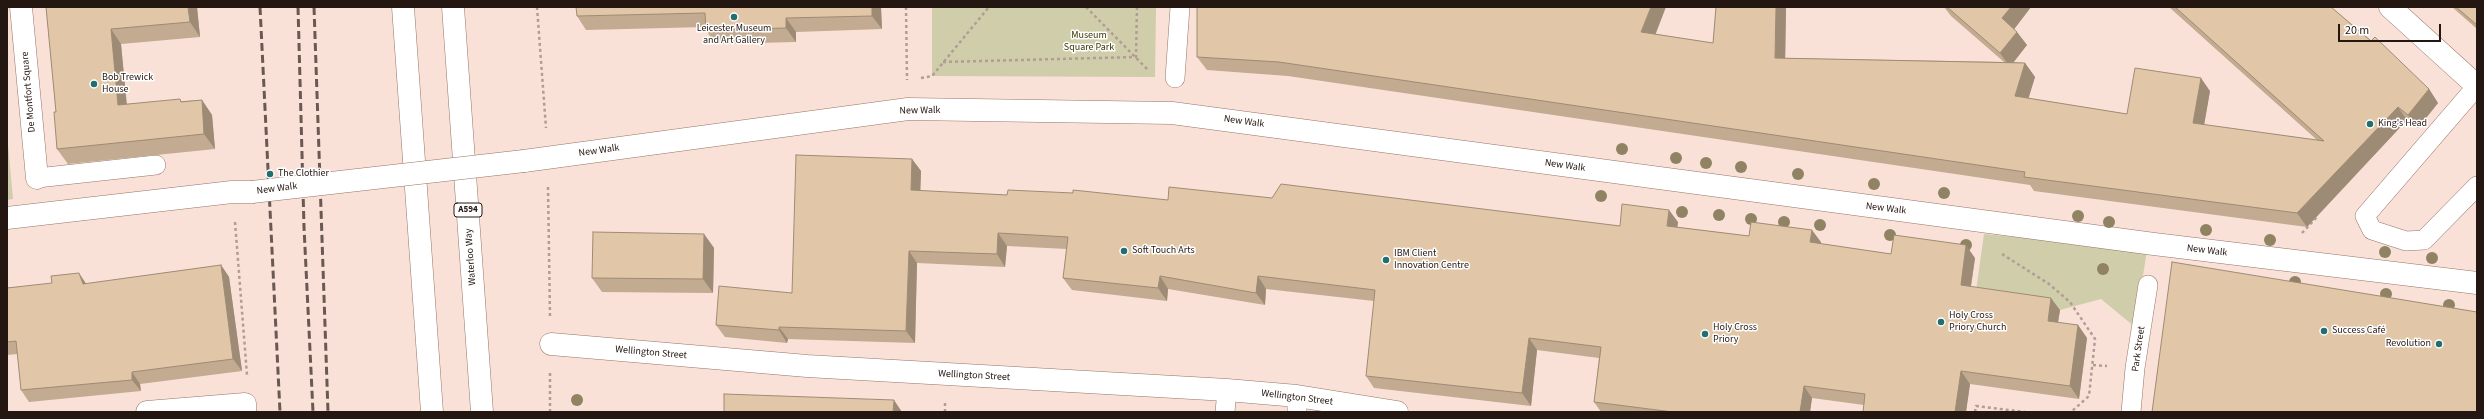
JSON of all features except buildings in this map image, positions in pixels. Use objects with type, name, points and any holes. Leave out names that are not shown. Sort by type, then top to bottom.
[{"type":"street","name":"De Montfort Square","points":[[21,7],[37,178]]},
{"type":"street","points":[[403,7],[432,412]]},
{"type":"street","name":"Waterloo Way","points":[[453,7],[482,412]]},
{"type":"street","points":[[2390,7],[2477,86]]},
{"type":"street","name":"New Walk","points":[[7,218],[524,161],[908,110],[1172,113],[2154,244],[2477,284]]},
{"type":"street","name":"Wellington Street","points":[[551,344],[807,366],[1227,390],[1297,404],[1397,412]]},
{"type":"street","points":[[147,412],[245,408]]},
{"type":"lane","points":[[1175,78],[1180,7]]},
{"type":"lane","points":[[2477,86],[2365,216],[2372,230],[2406,241],[2424,240],[2477,186]]},
{"type":"lane","points":[[37,178],[156,165]]},
{"type":"lane","name":"Park Street","points":[[2131,412],[2135,368],[2148,285]]},
{"type":"lane","points":[[1225,412],[1227,390]]},
{"type":"path","points":[[537,7],[548,158],[551,344],[550,412]]},
{"type":"path","points":[[906,7],[907,81],[913,80]]},
{"type":"path","points":[[919,79],[932,76],[989,7]]},
{"type":"path","points":[[1086,7],[1152,74]]},
{"type":"path","points":[[1136,57],[1137,7]]},
{"type":"path","points":[[943,62],[1136,57]]},
{"type":"path","points":[[242,192],[247,377],[245,408]]},
{"type":"path","points":[[1997,251],[2049,284],[2070,302],[2095,339],[2089,396],[2071,412]]},
{"type":"path","points":[[944,412],[945,403]]},
{"type":"path","points":[[1975,412],[1976,406],[2025,412]]},
{"type":"green space","name":"Museum Square Park","points":[[932,7],[1156,7],[1155,77],[932,76]]},
{"type":"green space","points":[[7,133],[13,199],[7,200]]},
{"type":"green space","points":[[1984,234],[2147,250],[2135,327],[2101,299],[2060,310],[1975,298]]},
{"type":"railway","points":[[260,7],[280,412]]},
{"type":"railway","points":[[298,7],[304,227],[313,412]]},
{"type":"railway","points":[[314,7],[328,412]]},
{"type":"place","name":"Leicester Museum and Art Gallery","points":[[734,17]]},
{"type":"place","name":"Bob Trewick House","points":[[94,84]]},
{"type":"place","name":"King's Head","points":[[2370,124]]},
{"type":"place","name":"The Clothier","points":[[270,174]]},
{"type":"place","name":"Soft Touch Arts","points":[[1124,251]]},
{"type":"place","name":"IBM Client Innovation Centre","points":[[1386,260]]},
{"type":"place","name":"Holy Cross Priory Church","points":[[1941,322]]},
{"type":"place","name":"Success Café","points":[[2324,331]]},
{"type":"place","name":"Holy Cross Priory","points":[[1705,334]]},
{"type":"place","name":"Revolution","points":[[2439,344]]}]
